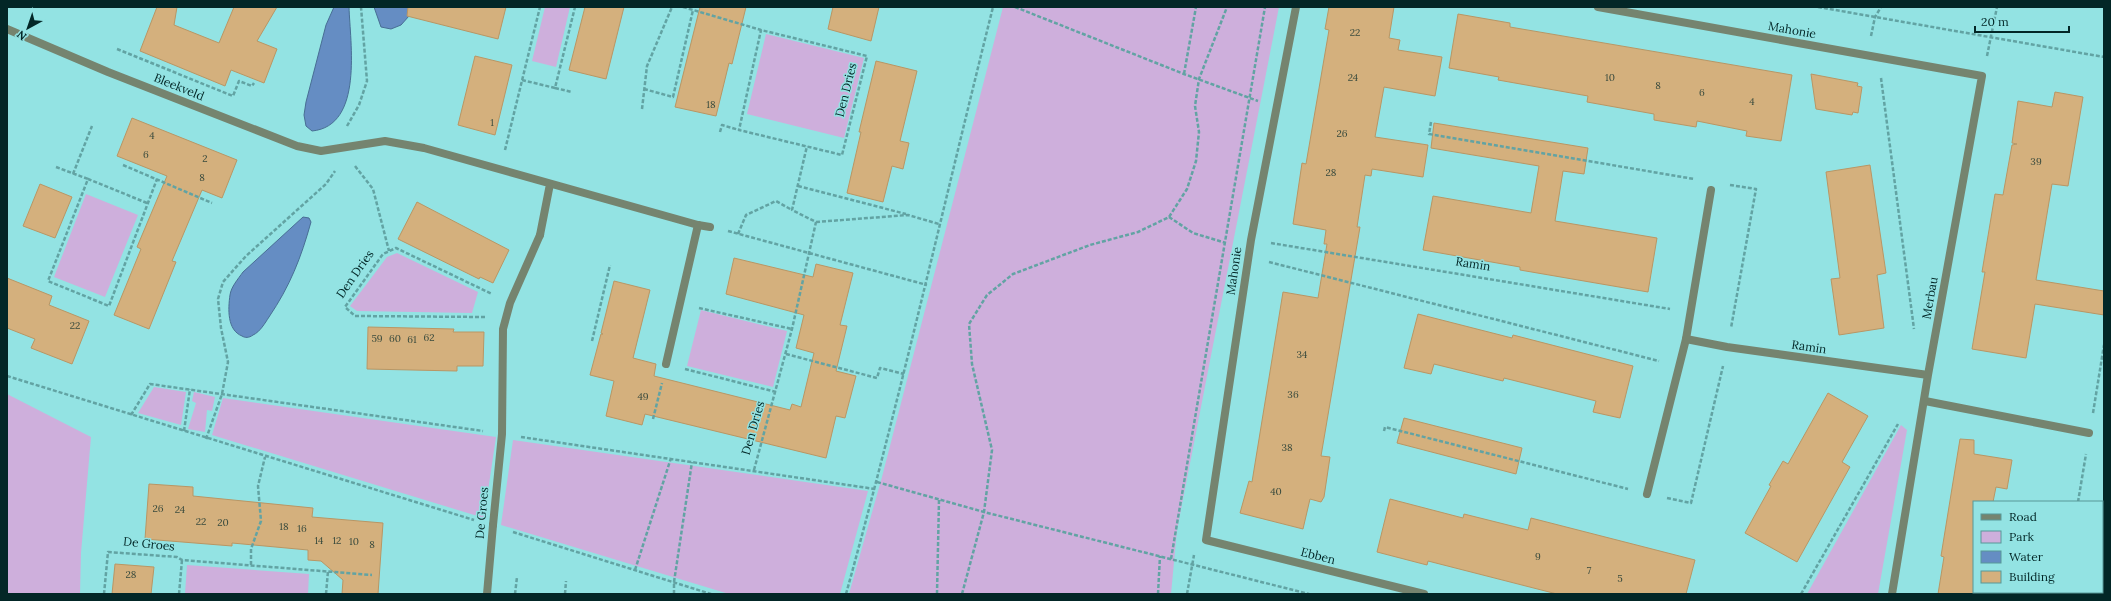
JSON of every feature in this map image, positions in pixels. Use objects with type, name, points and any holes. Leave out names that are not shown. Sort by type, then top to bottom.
[{"type":"street","name":"Mahonie","points":[[1206,540],[1251,244],[1296,7]]},
{"type":"street","name":"Mahonie","points":[[1598,7],[1982,76]]},
{"type":"street","name":"Bleekveld","points":[[7,29],[108,72],[297,146],[321,150],[346,147]]},
{"type":"street","name":"Merbau","points":[[1892,594],[1925,401],[1928,375],[1982,76]]},
{"type":"street","points":[[346,147],[384,142],[424,148],[500,168],[550,184],[698,225],[710,226]]},
{"type":"street","points":[[502,434],[503,329],[510,303],[540,235],[550,184]]},
{"type":"street","points":[[1647,494],[1686,339],[1711,190]]},
{"type":"street","points":[[666,364],[698,225]]},
{"type":"street","name":"Ramin","points":[[1686,339],[1727,347],[1928,375]]},
{"type":"street","points":[[1925,401],[2089,433]]},
{"type":"street","name":"De Groes","points":[[487,594],[502,434]]},
{"type":"street","name":"Ebben","points":[[1206,540],[1424,594]]},
{"type":"path","points":[[206,439],[222,394],[228,362],[221,328],[218,299],[223,282],[246,256],[326,184],[344,160],[346,147],[344,135],[347,126],[359,105],[367,81],[361,7]]},
{"type":"path","points":[[500,168],[540,7]]},
{"type":"path","points":[[555,88],[575,7]]},
{"type":"path","points":[[642,109],[646,66],[672,7]]},
{"type":"path","name":"Den Dries","points":[[683,7],[761,30],[867,56],[842,154],[722,125],[720,132]]},
{"type":"path","points":[[846,594],[877,482],[927,285],[939,224],[993,7]]},
{"type":"path","points":[[1015,7],[1184,74],[1277,108]]},
{"type":"path","points":[[1184,74],[1196,7]]},
{"type":"path","points":[[962,594],[984,512],[992,450],[985,413],[972,364],[969,324],[987,295],[1013,274],[1090,245],[1138,232],[1169,217],[1187,189],[1196,161],[1199,132],[1195,106],[1199,79],[1227,7]]},
{"type":"path","points":[[1172,559],[1265,7]]},
{"type":"path","points":[[1818,7],[1992,36],[2104,57]]},
{"type":"path","points":[[1867,56],[1875,17],[1881,7]]},
{"type":"path","points":[[1982,76],[1992,36],[1997,7]]},
{"type":"path","points":[[644,89],[673,97],[693,10]]},
{"type":"path","points":[[739,130],[761,30]]},
{"type":"path","points":[[117,49],[234,96],[239,81],[252,86],[254,83]]},
{"type":"path","points":[[1878,58],[1915,340],[1934,344]]},
{"type":"path","points":[[522,80],[572,92]]},
{"type":"path","points":[[1431,122],[1429,134],[1701,180]]},
{"type":"path","points":[[73,174],[92,126]]},
{"type":"path","points":[[792,210],[807,146]]},
{"type":"path","points":[[344,160],[356,166],[373,189],[389,251]]},
{"type":"path","points":[[123,165],[212,203]]},
{"type":"path","points":[[56,167],[147,203]]},
{"type":"path","points":[[88,179],[48,281],[109,306],[157,180]]},
{"type":"path","points":[[1384,431],[1385,427],[1647,494],[1691,503],[1727,347],[1756,189],[1725,184]]},
{"type":"path","points":[[798,186],[939,224]]},
{"type":"path","points":[[738,234],[746,215],[776,202],[816,222],[908,215]]},
{"type":"path","name":"Ramin","points":[[1169,217],[1193,233],[1225,243],[1251,244],[1691,312]]},
{"type":"path","name":"Den Dries","points":[[754,470],[786,354],[816,222]]},
{"type":"path","points":[[731,232],[927,285]]},
{"type":"path","name":"Den Dries","points":[[507,317],[355,316],[345,307],[383,254],[396,248],[510,303]]},
{"type":"path","points":[[1249,257],[1679,366]]},
{"type":"path","points":[[592,341],[610,265]]},
{"type":"path","points":[[681,303],[792,329]]},
{"type":"path","points":[[786,354],[877,378],[880,368],[904,374]]},
{"type":"path","points":[[653,418],[666,364]]},
{"type":"path","name":"Den Dries","points":[[666,364],[776,392]]},
{"type":"path","points":[[7,376],[206,439],[711,594]]},
{"type":"path","points":[[131,414],[150,384],[754,470],[875,489]]},
{"type":"path","points":[[184,431],[190,389]]},
{"type":"path","points":[[1801,594],[1904,413],[1922,416]]},
{"type":"path","points":[[251,565],[251,549],[261,521],[258,486],[265,457]]},
{"type":"path","points":[[635,570],[671,458]]},
{"type":"path","points":[[674,594],[674,582],[692,462]]},
{"type":"path","points":[[877,482],[984,512],[1309,594]]},
{"type":"path","points":[[937,594],[938,500]]},
{"type":"path","points":[[1187,594],[1196,548],[1206,540]]},
{"type":"path","name":"De Groes","points":[[104,594],[108,552],[177,557],[182,560],[372,575]]},
{"type":"path","points":[[1158,594],[1160,556]]},
{"type":"path","name":"De Groes","points":[[179,594],[182,560]]},
{"type":"path","points":[[326,594],[328,572]]},
{"type":"path","points":[[515,594],[517,577]]},
{"type":"path","points":[[565,594],[566,580]]},
{"type":"green space","points":[[545,7],[570,7],[556,67],[532,61]]},
{"type":"green space","points":[[1003,7],[1279,7],[1177,530],[1171,594],[849,594],[882,477]]},
{"type":"green space","points":[[766,34],[864,58],[844,138],[747,114]]},
{"type":"green space","points":[[86,194],[138,215],[105,297],[54,277]]},
{"type":"green space","points":[[397,253],[478,292],[472,313],[357,311],[350,306],[387,257]]},
{"type":"green space","points":[[701,310],[787,331],[773,387],[687,366]]},
{"type":"green space","points":[[154,387],[186,392],[181,425],[138,413]]},
{"type":"green space","points":[[194,392],[215,397],[212,411],[207,410],[205,432],[188,429],[196,403],[192,401]]},
{"type":"green space","points":[[7,394],[91,437],[81,553],[80,594],[7,594]]},
{"type":"green space","points":[[223,398],[496,437],[484,518],[212,435]]},
{"type":"green space","points":[[1901,425],[1907,430],[1878,594],[1807,594]]},
{"type":"green space","points":[[513,440],[868,491],[840,594],[729,594],[501,525]]},
{"type":"green space","points":[[187,565],[309,574],[308,594],[185,594]]},
{"type":"water","points":[[334,7],[349,7],[351,60],[347,99],[340,114],[329,126],[312,131],[306,126],[304,115],[306,102],[326,25]]},
{"type":"water","points":[[374,7],[417,7],[401,25],[391,29],[381,27]]},
{"type":"water","points":[[303,217],[309,218],[311,222],[299,260],[289,283],[260,330],[250,337],[243,337],[237,333],[231,324],[229,313],[230,295],[235,283],[243,272]]},
{"type":"building","points":[[157,7],[177,7],[174,25],[219,43],[234,7],[277,7],[257,41],[277,49],[264,83],[231,70],[225,86],[140,51]]},
{"type":"building","points":[[408,7],[506,7],[498,39],[407,16]]},
{"type":"building","points":[[585,7],[624,7],[606,79],[569,70]]},
{"type":"building","points":[[700,7],[746,7],[732,64],[729,63],[716,116],[675,107]]},
{"type":"building","points":[[833,7],[879,7],[871,41],[828,29]]},
{"type":"building","points":[[1329,7],[1394,7],[1389,38],[1400,40],[1398,50],[1442,57],[1435,96],[1384,87],[1375,137],[1428,145],[1423,177],[1372,169],[1371,176],[1365,175],[1357,227],[1360,227],[1321,456],[1330,457],[1324,497],[1321,502],[1310,499],[1303,529],[1240,513],[1249,481],[1252,482],[1283,292],[1318,298],[1327,244],[1324,244],[1326,230],[1293,224],[1302,163],[1306,164],[1329,30],[1325,29]]},
{"type":"building","points":[[1458,14],[1510,23],[1510,27],[1792,75],[1781,141],[1746,136],[1747,131],[1697,121],[1696,127],[1654,120],[1654,114],[1587,102],[1588,96],[1498,80],[1499,77],[1449,68]]},
{"type":"building","points":[[475,56],[512,65],[495,135],[458,125]]},
{"type":"building","points":[[876,61],[917,71],[900,141],[909,143],[903,169],[892,166],[883,202],[847,193],[861,132],[859,132]]},
{"type":"building","points":[[1811,74],[1858,83],[1857,86],[1862,87],[1858,113],[1853,112],[1852,115],[1816,109]]},
{"type":"building","points":[[2055,92],[2083,97],[2068,186],[2052,184],[2036,280],[2104,291],[2104,315],[2035,304],[2026,358],[1972,349],[1985,272],[1982,272],[1995,194],[2003,195],[2012,145],[2017,144],[2012,143],[2018,101],[2052,107]]},
{"type":"building","points":[[132,118],[237,160],[222,198],[202,190],[172,261],[176,262],[149,329],[114,315],[141,249],[137,247],[167,176],[117,156]]},
{"type":"building","points":[[1434,123],[1588,148],[1584,174],[1563,171],[1555,221],[1657,238],[1648,292],[1520,270],[1520,267],[1423,250],[1433,196],[1531,213],[1539,166],[1431,148]]},
{"type":"building","points":[[1870,165],[1886,273],[1877,275],[1884,328],[1839,335],[1831,279],[1840,278],[1826,172]]},
{"type":"building","points":[[40,184],[72,197],[55,238],[23,226]]},
{"type":"building","points":[[417,202],[509,250],[493,283],[480,277],[479,279],[398,239]]},
{"type":"building","points":[[734,258],[813,277],[816,264],[853,273],[840,325],[847,326],[836,371],[856,376],[845,418],[836,416],[826,458],[645,414],[642,425],[606,416],[614,381],[590,375],[601,334],[603,334],[601,333],[614,281],[650,290],[633,358],[656,364],[654,376],[790,410],[792,404],[801,407],[814,353],[796,348],[804,315],[726,294]]},
{"type":"building","points":[[7,278],[52,296],[49,305],[89,321],[72,364],[31,348],[35,339],[7,328]]},
{"type":"building","points":[[1418,314],[1512,338],[1513,335],[1633,366],[1620,418],[1593,412],[1596,401],[1504,378],[1503,381],[1434,364],[1431,374],[1404,368]]},
{"type":"building","points":[[368,327],[454,329],[453,332],[484,332],[483,366],[457,366],[457,371],[367,369]]},
{"type":"building","points":[[1828,393],[1868,416],[1842,462],[1850,467],[1797,562],[1745,533],[1783,461],[1788,464]]},
{"type":"building","points":[[1404,418],[1522,448],[1516,474],[1397,443]]},
{"type":"building","points":[[1960,439],[1974,440],[1974,454],[2012,460],[2007,489],[1996,487],[1993,501],[1973,501],[1974,594],[1938,594],[1944,557],[1941,556]]},
{"type":"building","points":[[149,484],[193,487],[193,496],[313,508],[312,517],[383,523],[378,594],[342,594],[343,580],[321,561],[308,560],[308,550],[232,543],[232,546],[145,539]]},
{"type":"building","points":[[1390,499],[1463,518],[1464,514],[1528,530],[1531,518],[1695,560],[1686,594],[1557,594],[1428,561],[1427,565],[1377,552]]},
{"type":"building","points":[[115,564],[154,567],[151,594],[112,594]]}]
